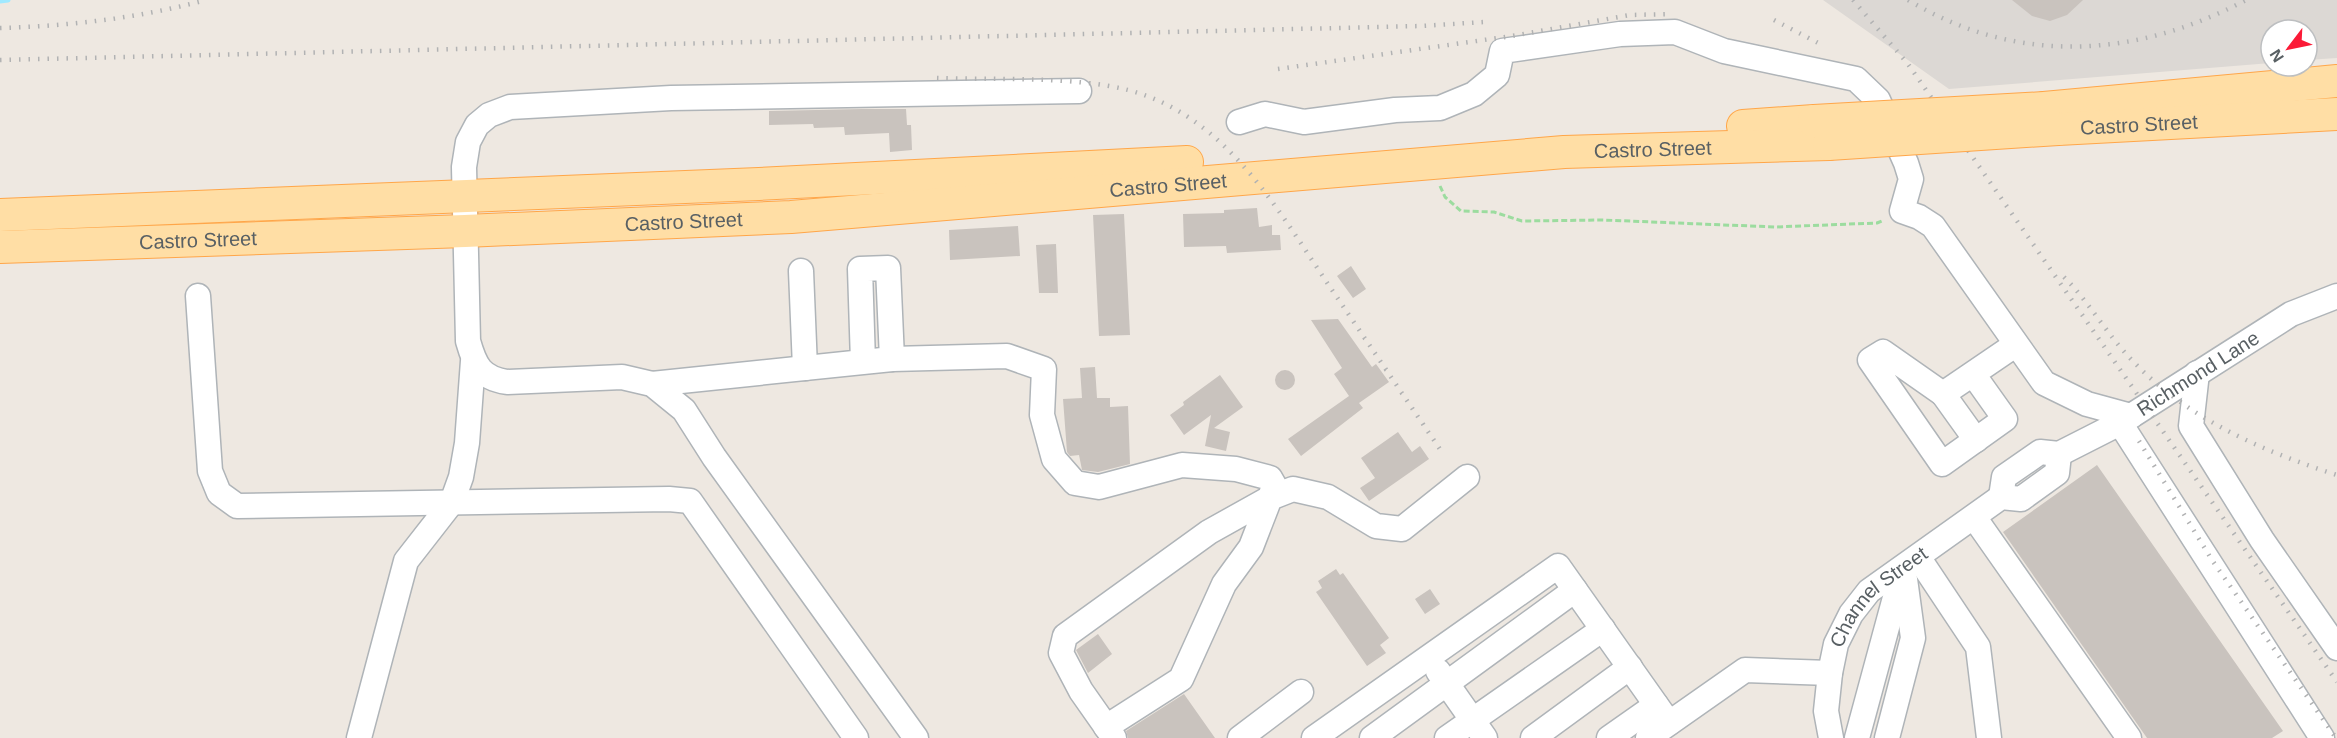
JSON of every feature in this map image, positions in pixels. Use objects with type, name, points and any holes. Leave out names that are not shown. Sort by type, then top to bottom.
[{"type":"main road","name":"Castro Street","points":[[2051,118],[2337,81]]},
{"type":"main road","name":"Castro Street","points":[[0,215],[736,185],[1821,132],[2051,118],[2337,114]]},
{"type":"main road","name":"Castro Street","points":[[0,247],[791,217],[1821,132]]},
{"type":"street","points":[[1239,122],[1265,114],[1304,122],[1395,110],[1440,108],[1474,94],[1497,75],[1502,51],[1620,34],[1674,32],[1724,51],[1856,79],[1878,100],[1906,163],[1911,179],[1902,211],[1919,217],[1933,226],[2015,345],[2044,382],[2087,404],[2125,419],[2322,738]]},
{"type":"street","points":[[359,738],[406,561],[452,502],[465,463],[473,361],[468,341],[464,167],[468,142],[477,125],[489,115],[510,107],[671,98],[1079,91]]},
{"type":"street","points":[[863,362],[860,269],[888,268],[891,359]]},
{"type":"street","points":[[801,271],[805,368]]},
{"type":"street","points":[[198,296],[210,471],[219,493],[237,506],[669,499],[690,501],[856,738]]},
{"type":"street","name":"Richmond Lane","points":[[2052,460],[2125,419],[2290,314],[2337,296]]},
{"type":"street","points":[[1943,394],[2015,345]]},
{"type":"street","points":[[1973,374],[2005,419],[1976,440],[1942,464],[1870,360],[1883,352],[1943,394],[1976,440]]},
{"type":"street","points":[[473,361],[489,379],[507,382],[622,377],[652,384],[891,359],[1007,356],[1044,369],[1042,415],[1054,459],[1075,483],[1100,488],[1182,465],[1236,469],[1270,478],[1274,485],[1270,498],[1251,547],[1224,584],[1181,679],[1110,732],[1081,691],[1060,653],[1065,636],[1209,532],[1270,498],[1293,489],[1328,497],[1376,526],[1402,529],[1467,477]]},
{"type":"street","points":[[2196,373],[2191,426],[2243,511],[2337,648]]},
{"type":"street","points":[[652,384],[684,410],[714,457],[915,738]]},
{"type":"street","name":"Channel Street","points":[[1831,738],[1826,711],[1836,644],[1851,614],[1869,591],[2001,496],[2021,499],[2052,460]]},
{"type":"street","points":[[1974,517],[2129,738]]},
{"type":"street","points":[[1911,562],[1945,597],[1978,647],[1984,679],[1987,730],[1967,738]]},
{"type":"street","points":[[1857,738],[1911,562]]},
{"type":"street","points":[[1887,738],[1913,639],[1911,562]]},
{"type":"street","points":[[1314,738],[1558,566],[1663,714]]},
{"type":"street","points":[[1372,738],[1575,590]]},
{"type":"street","points":[[1447,738],[1479,729],[1603,628]]},
{"type":"street","points":[[1428,657],[1479,729]]},
{"type":"street","points":[[1533,738],[1630,667]]},
{"type":"street","points":[[1609,738],[1663,714],[1745,670],[1830,673]]},
{"type":"street","points":[[1240,738],[1301,692]]},
{"type":"street","points":[[1648,738],[1663,714]]},
{"type":"path","points":[[1430,163],[1445,197],[1461,211],[1494,212],[1522,221],[1603,220],[1774,227],[1877,224],[1902,211]]},
{"type":"shaded area","points":[[1823,0],[2337,0],[2337,58],[2319,59],[2319,18],[2259,18],[2259,64],[1949,89]]},
{"type":"building","points":[[2012,0],[2083,0],[2067,15],[2050,21],[2032,16]]},
{"type":"building","points":[[906,109],[907,125],[911,125],[912,150],[890,152],[889,133],[845,135],[844,127],[814,128],[813,124],[769,125],[769,111]]},
{"type":"building","points":[[1257,208],[1259,227],[1272,225],[1272,235],[1280,235],[1281,250],[1227,253],[1226,246],[1184,247],[1183,214],[1224,213],[1224,210]]},
{"type":"building","points":[[1124,214],[1130,335],[1099,336],[1093,215]]},
{"type":"building","points":[[1018,226],[1020,256],[950,260],[949,230]]},
{"type":"building","points":[[1056,244],[1058,293],[1039,293],[1036,245]]},
{"type":"building","points":[[1351,266],[1366,289],[1353,298],[1337,276]]},
{"type":"building","points":[[1338,319],[1372,367],[1376,364],[1389,382],[1359,403],[1363,408],[1301,456],[1288,439],[1349,396],[1334,374],[1342,368],[1311,320]]},
{"type":"building","points":[[1095,367],[1097,398],[1110,398],[1110,407],[1128,406],[1130,464],[1098,472],[1082,470],[1079,455],[1070,456],[1067,452],[1063,399],[1082,398],[1080,368]]},
{"type":"building","points":[[1285,370],[1292,373],[1295,380],[1292,387],[1285,390],[1278,387],[1275,380],[1278,373]]},
{"type":"building","points":[[1220,375],[1243,407],[1214,428],[1230,432],[1226,451],[1205,446],[1211,415],[1184,435],[1170,415],[1184,405],[1183,402]]},
{"type":"building","points":[[1398,432],[1412,452],[1420,446],[1429,459],[1369,501],[1360,488],[1375,478],[1361,458]]},
{"type":"building","points":[[2097,465],[2283,731],[2272,738],[2147,738],[2003,532]]},
{"type":"building","points":[[1336,569],[1340,575],[1343,573],[1389,638],[1380,645],[1386,653],[1367,666],[1316,592],[1322,588],[1318,581]]},
{"type":"building","points":[[1430,589],[1440,604],[1425,614],[1415,599]]},
{"type":"building","points":[[1098,634],[1112,654],[1088,673],[1076,650]]},
{"type":"building","points":[[1184,694],[1215,738],[1128,738],[1126,731]]},
{"type":"waterway","points":[[0,1],[8,0]]},
{"type":"railway","points":[[0,28],[104,20],[155,12],[206,0]]},
{"type":"railway","points":[[1853,0],[1908,64],[2337,682]]},
{"type":"railway","points":[[1908,0],[1950,21],[1992,36],[2034,44],[2077,46],[2120,43],[2162,34],[2204,19],[2246,0]]},
{"type":"railway","points":[[1278,69],[1512,36],[1630,15],[1671,14]]},
{"type":"railway","points":[[1774,20],[1824,46]]},
{"type":"railway","points":[[0,60],[1421,26],[1484,22]]},
{"type":"railway","points":[[937,78],[1083,82],[1128,90],[1163,103],[1195,122],[1223,145],[1271,201],[1444,455]]},
{"type":"railway","points":[[2064,277],[2128,356],[2173,397],[2198,414],[2251,442],[2337,475]]},
{"type":"railway","points":[[2139,441],[2212,560],[2336,738]]}]
